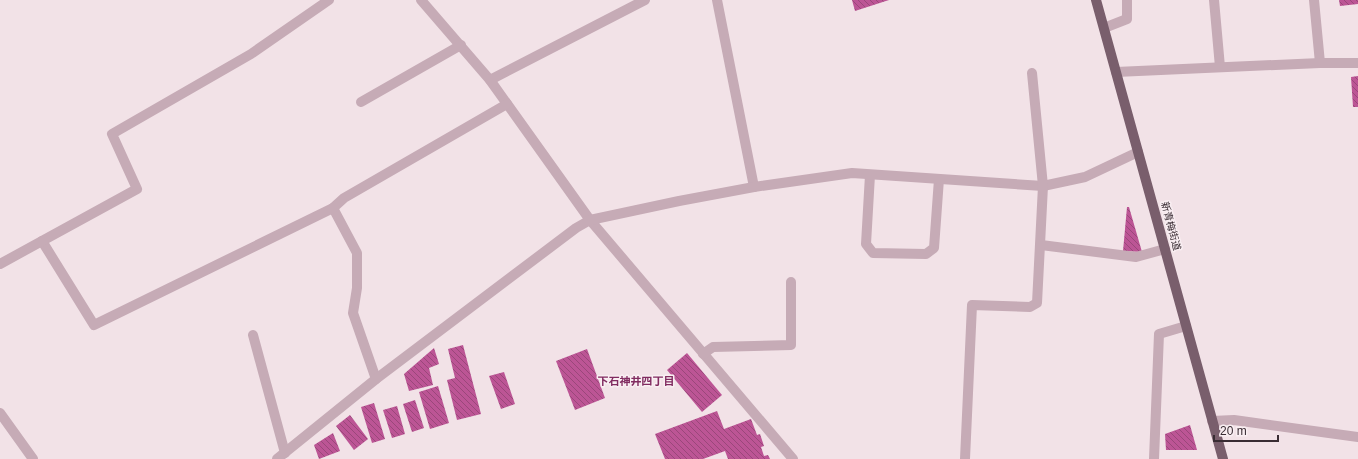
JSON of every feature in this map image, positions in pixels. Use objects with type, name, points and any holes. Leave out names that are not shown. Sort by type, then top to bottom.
[{"type":"main road","name":"新青梅街道","points":[[1096,0],[1223,459]]},
{"type":"street","points":[[0,264],[137,189],[112,134],[251,54],[329,0]]},
{"type":"street","points":[[421,0],[490,80],[590,220],[793,459]]},
{"type":"street","points":[[490,80],[645,0]]},
{"type":"street","points":[[717,0],[754,187]]},
{"type":"street","points":[[1104,28],[1127,19],[1127,0]]},
{"type":"street","points":[[1214,0],[1220,68]]},
{"type":"street","points":[[1314,0],[1320,63]]},
{"type":"street","points":[[361,102],[461,45]]},
{"type":"street","points":[[1116,72],[1320,63],[1358,64]]},
{"type":"street","points":[[965,459],[972,305],[1030,307],[1037,303],[1043,186],[1032,73]]},
{"type":"street","points":[[42,241],[94,325],[333,208],[344,198],[507,104]]},
{"type":"street","points":[[254,335],[281,456],[376,379],[576,228],[590,220],[754,187],[852,173],[1043,186],[1085,177],[1138,152]]},
{"type":"street","points":[[870,175],[866,244],[873,253],[926,254],[934,248],[939,179]]},
{"type":"street","points":[[333,208],[357,253],[357,288],[353,313],[376,379]]},
{"type":"street","points":[[1041,245],[1136,257],[1165,249]]},
{"type":"street","points":[[703,354],[713,347],[791,344],[791,282]]},
{"type":"street","points":[[1154,459],[1159,334],[1186,326]]},
{"type":"street","points":[[0,413],[33,459]]},
{"type":"street","points":[[1212,421],[1234,420],[1358,437]]},
{"type":"building","points":[[852,0],[889,0],[855,11]]},
{"type":"building","points":[[1339,0],[1358,0],[1358,4],[1340,6]]},
{"type":"building","points":[[1358,76],[1358,107],[1353,107],[1351,77]]},
{"type":"building","points":[[1127,207],[1129,207],[1142,252],[1123,251]]},
{"type":"building","points":[[463,345],[481,414],[457,420],[447,380],[455,378],[448,349]]},
{"type":"building","points":[[434,348],[439,364],[429,368],[433,385],[409,391],[404,374]]},
{"type":"building","points":[[587,349],[605,398],[575,410],[556,361]]},
{"type":"building","points":[[687,353],[722,395],[702,412],[667,370]]},
{"type":"building","points":[[504,372],[515,404],[501,409],[489,376]]},
{"type":"building","points":[[438,386],[449,423],[430,429],[419,392]]},
{"type":"building","points":[[415,400],[424,428],[412,432],[403,404]]},
{"type":"building","points":[[374,403],[385,439],[372,443],[361,407]]},
{"type":"building","points":[[397,406],[405,434],[392,438],[383,410]]},
{"type":"building","points":[[717,411],[724,429],[751,419],[757,435],[760,434],[764,446],[761,447],[764,456],[768,455],[770,459],[728,459],[725,451],[703,459],[665,459],[655,434]]},
{"type":"building","points":[[350,415],[368,439],[354,450],[336,426]]},
{"type":"building","points":[[1190,425],[1197,450],[1166,450],[1165,434]]},
{"type":"building","points":[[333,433],[340,451],[319,459],[314,445]]},
{"type":"district","name":"下石神井四丁目","points":[[636,381]]}]
